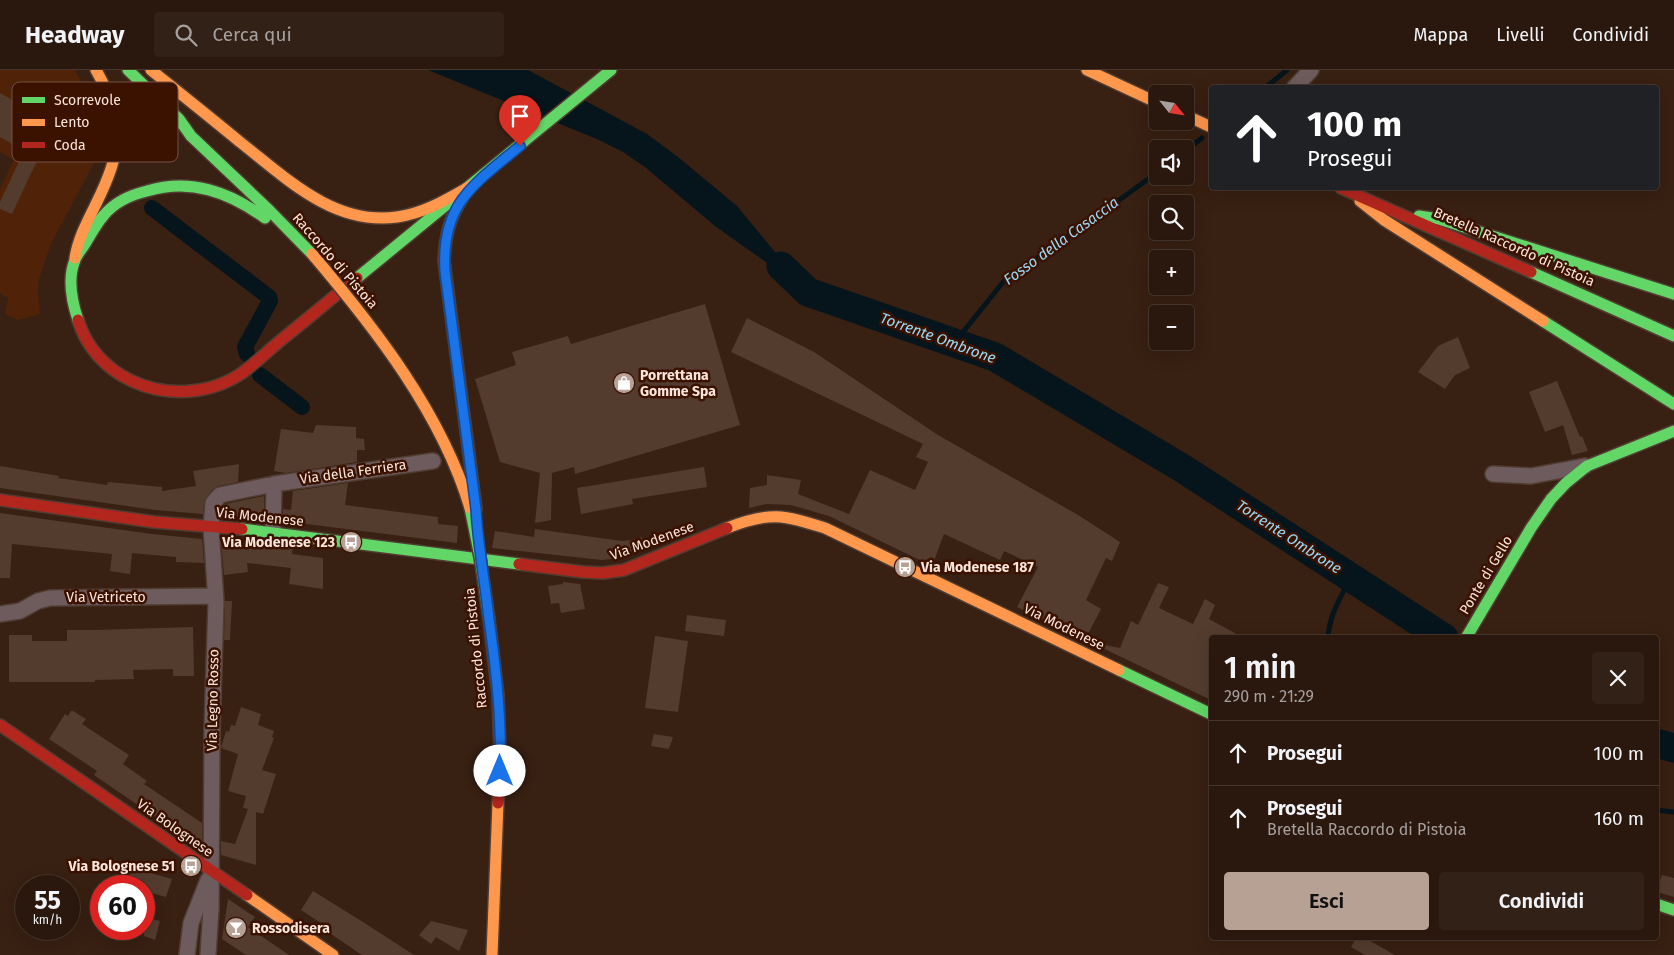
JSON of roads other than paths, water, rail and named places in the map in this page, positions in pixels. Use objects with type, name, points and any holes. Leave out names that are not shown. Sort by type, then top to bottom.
[{"type":"main road","points":[[96,70],[104,82]]},
{"type":"main road","name":"Raccordo di Pistoia","points":[[115,70],[128,82]]},
{"type":"main road","name":"Raccordo di Pistoia","points":[[128,70],[140,82]]},
{"type":"main road","points":[[151,70],[166,82]]},
{"type":"main road","points":[[114,162],[112,171],[78,242],[71,289],[80,330],[100,359],[127,379],[159,391],[175,392],[207,388],[223,383],[242,373],[611,70]]},
{"type":"main road","points":[[1087,70],[1149,98]]},
{"type":"main road","points":[[178,92],[297,187],[320,203],[346,214],[370,218],[400,216],[435,205],[474,184]]},
{"type":"main road","name":"Raccordo di Pistoia","points":[[178,118],[191,136],[312,254],[378,336],[407,379],[431,421],[465,493],[478,543],[498,695],[500,754],[492,955]]},
{"type":"main road","points":[[1194,119],[1209,126]]},
{"type":"main road","name":"Raccordo di Pistoia","points":[[178,128],[191,136]]},
{"type":"main road","points":[[474,184],[454,212],[448,227],[444,251],[454,350],[476,509],[478,543]]},
{"type":"main road","points":[[75,258],[80,253],[100,219],[119,202],[140,192],[172,185],[208,188],[228,194],[260,214],[312,254]]},
{"type":"main road","points":[[1345,190],[1384,220],[1674,404]]},
{"type":"main road","name":"Bretella Raccordo di Pistoia","points":[[1346,190],[1674,336]]},
{"type":"main road","points":[[1406,215],[1439,219],[1674,294]]},
{"type":"main road","name":"Ponte di Gello","points":[[1468,635],[1531,528],[1551,498],[1566,483],[1587,466],[1674,431]]},
{"type":"main road","name":"Via Modenese","points":[[0,500],[123,518],[273,532],[603,573],[624,570],[749,521],[766,516],[790,517],[825,528],[1209,713]]},
{"type":"main road","name":"Via Bolognese","points":[[0,726],[333,955]]},
{"type":"main road","points":[[1659,905],[1674,910]]},
{"type":"street","points":[[1297,85],[1311,70]]},
{"type":"street","name":"Via della Ferriera","points":[[211,527],[213,503],[218,496],[274,484],[433,461]]},
{"type":"street","points":[[1493,474],[1531,476],[1587,466]]},
{"type":"street","points":[[273,532],[274,484]]},
{"type":"street","name":"Via Legno Rosso","points":[[208,955],[215,596],[211,527]]},
{"type":"street","name":"Via Vetriceto","points":[[0,614],[20,611],[38,601],[50,598],[215,596]]},
{"type":"street","points":[[187,955],[192,923],[211,872]]},
{"type":"waterway","name":"Fosso della Casaccia","points":[[1269,85],[1287,70]]},
{"type":"waterway","name":"Fosso della Casaccia","points":[[1194,144],[1202,138]]},
{"type":"waterway","name":"Fosso della Casaccia","points":[[955,342],[1004,281],[1149,178]]},
{"type":"waterway","points":[[152,208],[269,297],[270,301],[245,347],[247,354]]},
{"type":"waterway","name":"Torrente Ombrone","points":[[781,266],[808,292],[995,357],[1182,468],[1439,635]]},
{"type":"waterway","points":[[260,375],[302,407]]},
{"type":"waterway","points":[[1328,635],[1333,614],[1351,577]]},
{"type":"waterway","name":"Torrente Ombrone","points":[[1659,744],[1674,748]]},
{"type":"waterway","points":[[1659,810],[1674,812]]},
{"type":"place","name":"Porrettana Gomme Spa","points":[[624,383]]},
{"type":"place","name":"Via Modenese 123","points":[[351,542]]},
{"type":"place","name":"Via Modenese 187","points":[[905,567]]},
{"type":"place","name":"Via Bolognese 51","points":[[191,866]]},
{"type":"place","name":"Rossodisera","points":[[236,928]]}]
